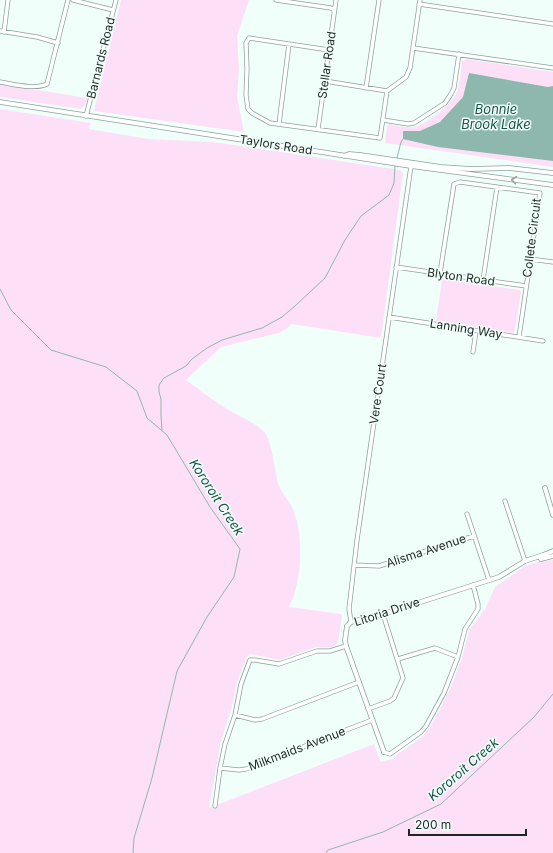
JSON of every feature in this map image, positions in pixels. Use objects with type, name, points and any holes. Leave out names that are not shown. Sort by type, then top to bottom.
[{"type":"street","points":[[8,0],[2,31],[37,37],[58,43]]},
{"type":"street","points":[[0,82],[27,86],[44,86],[47,84],[68,0]]},
{"type":"street","points":[[73,0],[113,10]]},
{"type":"street","name":"Barnards Road","points":[[86,116],[116,0]]},
{"type":"street","points":[[276,0],[331,8],[335,13]]},
{"type":"street","name":"Stellar Road","points":[[318,129],[336,0]]},
{"type":"street","points":[[366,88],[379,0]]},
{"type":"street","points":[[329,50],[249,38],[246,44],[246,95],[248,109],[252,113],[270,123],[380,138],[387,91],[406,76],[410,68],[420,2],[553,24]]},
{"type":"street","points":[[279,124],[289,44]]},
{"type":"street","points":[[413,48],[553,68]]},
{"type":"street","points":[[383,120],[408,124],[414,123],[445,102],[454,88],[459,54]]},
{"type":"street","points":[[325,81],[387,91]]},
{"type":"street","name":"Taylors Road","points":[[0,102],[344,156],[553,185]]},
{"type":"street","points":[[344,156],[349,154],[360,155],[456,168],[509,168],[553,173]]},
{"type":"street","name":"Vere Court","points":[[351,622],[349,609],[411,166]]},
{"type":"street","name":"Collete Circuit","points":[[440,274],[454,184],[460,182],[540,193],[519,337]]},
{"type":"street","points":[[483,280],[497,187]]},
{"type":"street","points":[[530,259],[553,262]]},
{"type":"street","name":"Blyton Road","points":[[396,267],[526,286]]},
{"type":"street","name":"Lanning Way","points":[[389,317],[543,341]]},
{"type":"street","points":[[473,352],[476,331]]},
{"type":"street","points":[[545,488],[553,515]]},
{"type":"street","points":[[505,501],[525,561]]},
{"type":"street","points":[[467,514],[489,580]]},
{"type":"street","name":"Alisma Avenue","points":[[355,564],[379,566],[474,536]]},
{"type":"street","name":"Litoria Drive","points":[[534,559],[553,550]]},
{"type":"street","name":"Litoria Drive","points":[[458,656],[444,693],[422,732],[390,754],[384,752],[346,646],[345,640],[347,626],[351,622],[383,614],[499,577],[525,561],[553,556]]},
{"type":"street","points":[[398,659],[435,648],[458,656],[465,629],[478,609],[473,585]]},
{"type":"street","points":[[368,709],[390,701],[394,698],[403,678],[383,614]]},
{"type":"street","points":[[215,806],[225,744],[234,715],[241,684],[250,660],[280,664],[317,651],[330,651],[346,646]]},
{"type":"street","points":[[234,715],[255,720],[262,719],[359,682]]},
{"type":"street","name":"Milkmaids Avenue","points":[[220,768],[239,770],[246,769],[372,720]]},
{"type":"shaded area","points":[[121,0],[249,0],[237,36],[239,69],[237,96],[244,132],[94,111]]},
{"type":"shaded area","name":"Bonnie Brook Lake","points":[[466,59],[553,72],[553,167],[385,143],[387,126],[389,124],[414,127],[426,122],[445,108],[457,92],[462,61]]},
{"type":"shaded area","points":[[0,84],[88,98],[85,105],[81,109],[0,97]]},
{"type":"shaded area","points":[[0,109],[91,123],[89,129],[149,139],[214,142],[400,170],[403,173],[381,338],[292,324],[279,333],[221,347],[186,380],[222,406],[258,426],[267,437],[279,486],[293,508],[299,534],[299,573],[297,585],[289,607],[341,614],[342,616],[338,643],[332,647],[316,647],[279,660],[250,654],[247,657],[237,682],[232,707],[221,741],[209,808],[374,744],[381,762],[395,758],[396,755],[422,737],[432,724],[450,689],[462,658],[469,630],[485,609],[495,587],[525,566],[537,562],[553,560],[553,853],[0,853]]},
{"type":"shaded area","points":[[442,279],[520,290],[521,292],[515,331],[513,333],[436,321]]},
{"type":"water","name":"Bonnie Brook Lake","points":[[469,73],[548,87],[553,86],[553,161],[438,147],[403,139],[403,131],[420,131],[440,122],[463,97]]},
{"type":"waterway","points":[[397,158],[403,139]]},
{"type":"waterway","points":[[162,430],[159,385],[164,378],[186,366],[192,359],[207,348],[222,340],[262,328],[282,317],[295,306],[325,278],[345,240],[361,216],[389,195],[394,183],[395,165]]},
{"type":"waterway","name":"Kororoit Creek","points":[[0,289],[11,310],[51,350],[106,367],[137,391],[147,418],[167,435],[210,507],[240,549],[234,577],[207,617],[177,671],[152,778],[134,838],[133,853]]},
{"type":"waterway","name":"Kororoit Creek","points":[[326,853],[328,850],[383,832],[441,804],[534,717],[553,694]]}]
